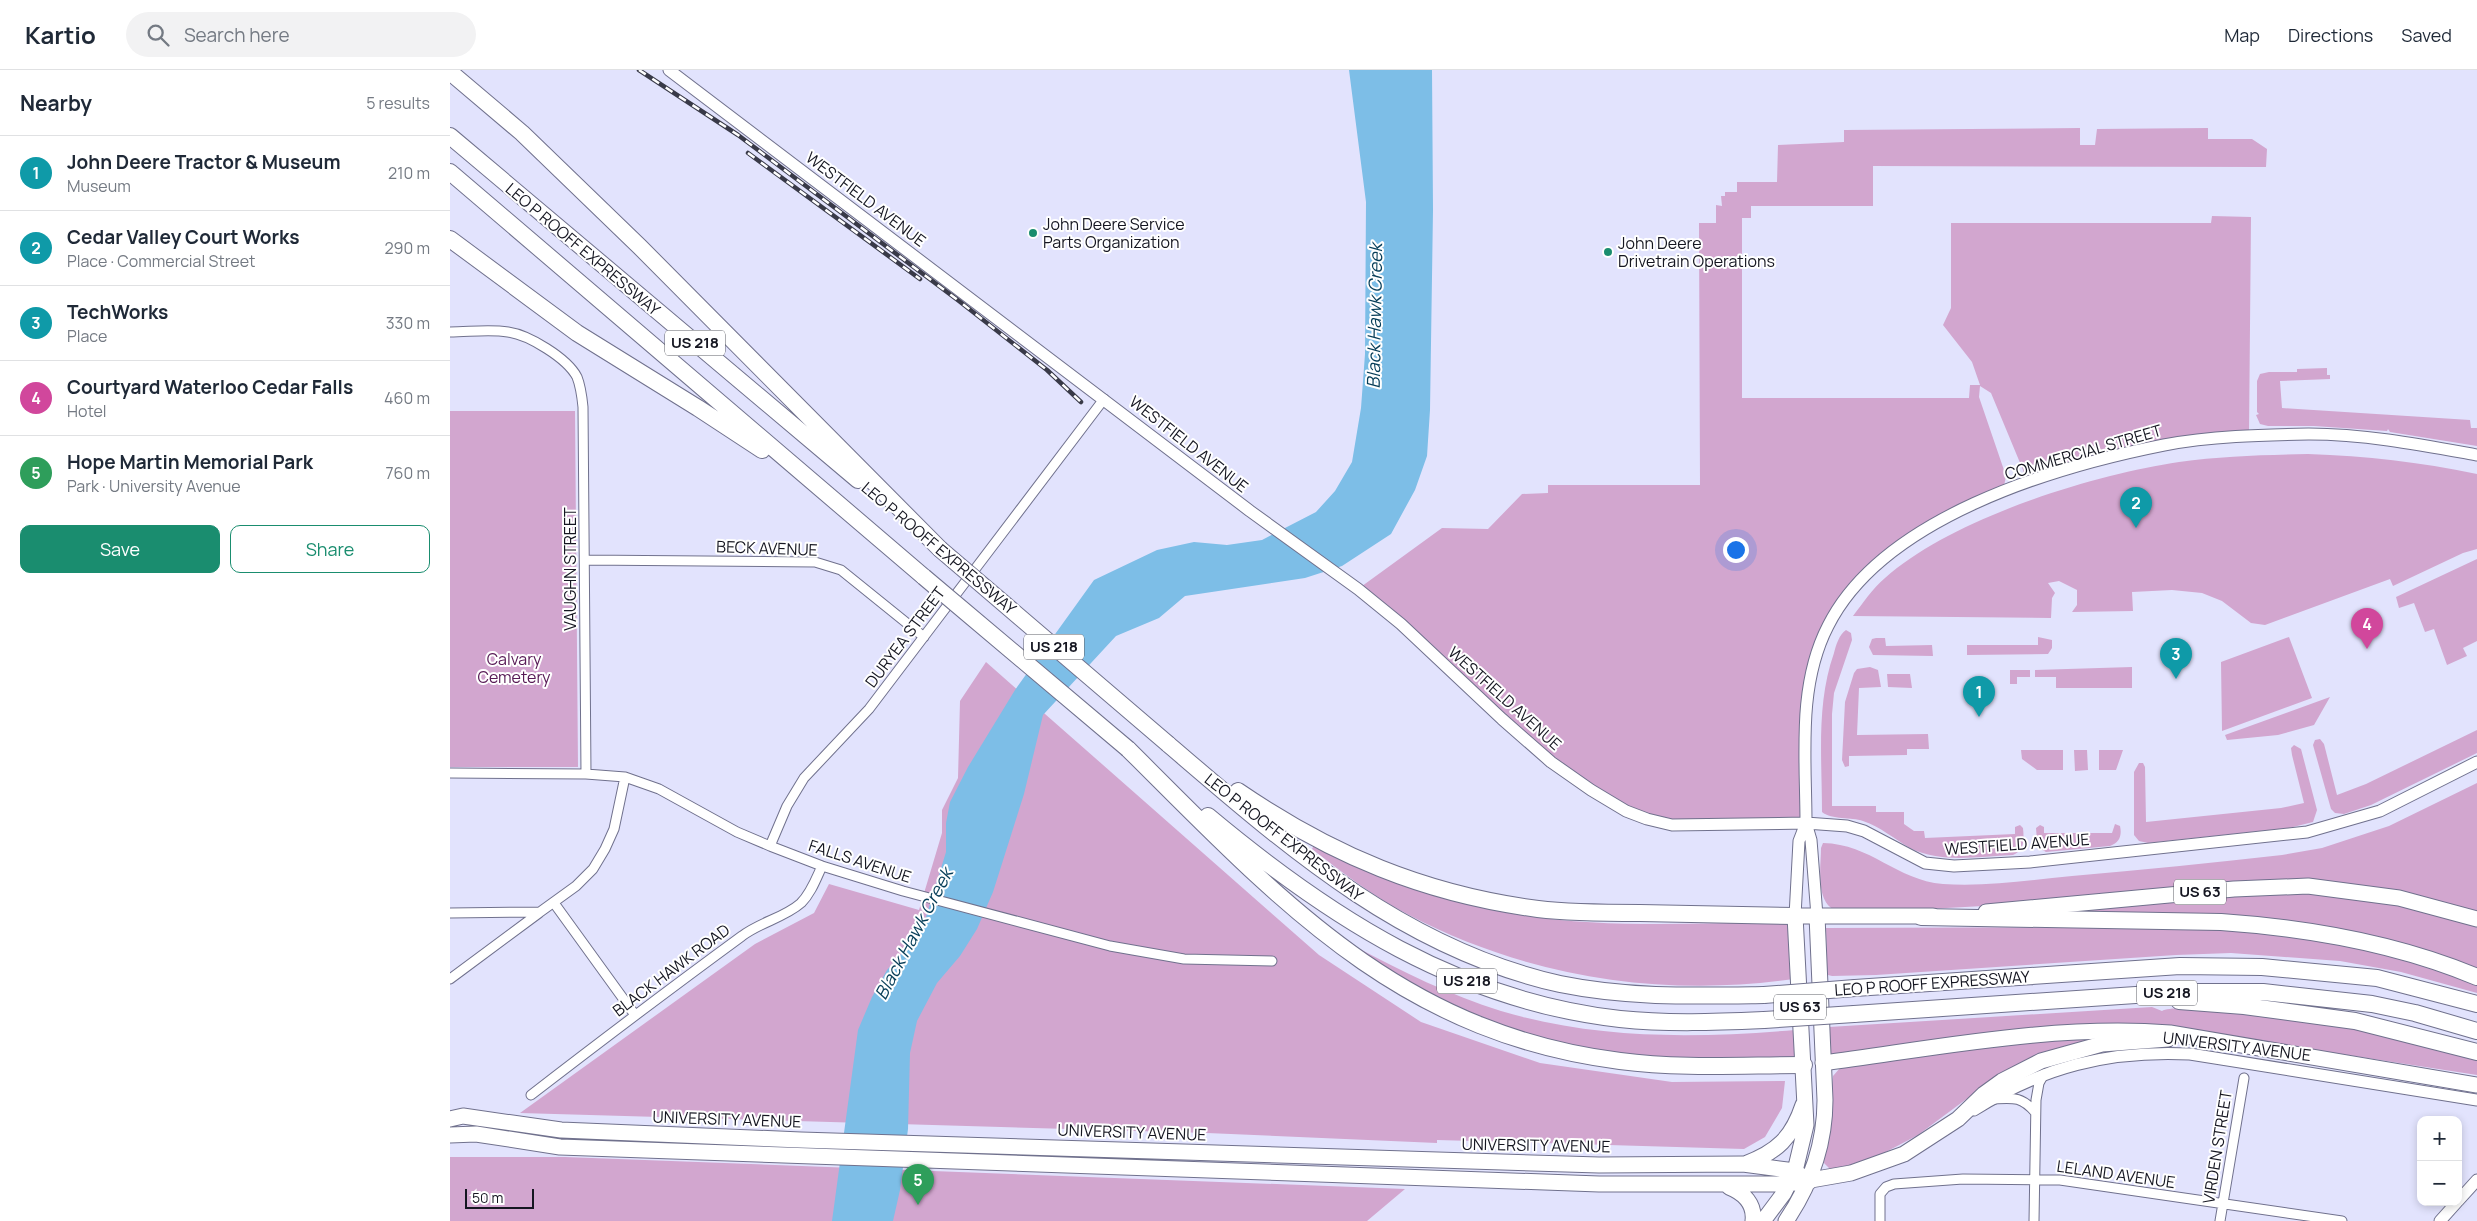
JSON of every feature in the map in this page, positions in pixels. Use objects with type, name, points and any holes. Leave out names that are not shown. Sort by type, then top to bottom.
[{"type":"highway","points":[[450,72],[522,133],[633,241],[940,549]]},
{"type":"highway","name":"LEO P ROOFF EXPRESSWAY","points":[[450,136],[1168,744],[1232,792],[1338,883],[1365,901],[1426,935],[1495,964],[1560,984],[1654,996],[1764,995],[2180,966],[2262,966],[2377,978],[2477,1004]]},
{"type":"highway","name":"LEO P ROOFF EXPRESSWAY","points":[[450,172],[924,577],[1128,748],[1210,824],[1354,925],[1424,962],[1489,990],[1522,1001],[1620,1019],[1692,1023],[2220,990],[2296,994],[2372,1004],[2416,1013],[2477,1031]]},
{"type":"highway","points":[[450,239],[577,333],[751,442],[910,564]]},
{"type":"highway","points":[[1232,792],[1358,860],[1422,884],[1477,898],[1517,906],[1570,912],[1795,916]]},
{"type":"highway","points":[[1210,824],[1276,894],[1328,938],[1369,968],[1427,1001],[1487,1028],[1565,1051],[1619,1061],[1682,1066],[1804,1066]]},
{"type":"highway","points":[[1921,917],[2221,922],[2262,925],[2341,937],[2376,945],[2421,957],[2477,977]]},
{"type":"highway","points":[[2127,995],[2309,1014],[2407,1033],[2477,1052]]},
{"type":"main road","name":"US 63","points":[[1763,1221],[1792,1178],[1804,1140],[1806,1097],[1795,916],[1921,917],[2280,886],[2334,889],[2399,898],[2477,919]]},
{"type":"main road","points":[[1786,1221],[1809,1182],[1818,1155],[1823,1127],[1823,1063],[1817,916]]},
{"type":"main road","points":[[1804,1066],[2066,1032],[2100,1030],[2170,1033],[2477,1085]]},
{"type":"main road","points":[[1958,1119],[1984,1094],[2002,1081],[2041,1061],[2080,1049],[2148,1039],[2244,1046]]},
{"type":"main road","points":[[1743,1164],[1765,1156],[1783,1142],[1799,1118],[1806,1097]]},
{"type":"main road","name":"UNIVERSITY AVENUE","points":[[450,1119],[463,1116],[562,1130],[801,1140],[1599,1165],[1743,1164],[1809,1182],[1851,1173],[1888,1161],[1921,1144],[1958,1119]]},
{"type":"main road","name":"UNIVERSITY AVENUE","points":[[450,1135],[476,1134],[560,1147],[1599,1184],[1725,1185],[1792,1178]]},
{"type":"main road","points":[[1725,1185],[1742,1193],[1748,1200],[1754,1212],[1753,1221]]},
{"type":"street","name":"WESTFIELD AVENUE","points":[[669,70],[1104,398],[1250,511],[1358,589],[1401,624],[1502,720],[1551,762],[1591,790],[1626,811],[1647,819],[1672,825],[1806,823],[1847,826],[1864,831],[1911,857],[1940,866],[2030,862],[2314,831],[2380,811],[2477,762]]},
{"type":"street","name":"VAUGHN STREET","points":[[450,332],[508,332],[520,335],[544,348],[569,367],[576,376],[582,396],[586,774]]},
{"type":"street","name":"DURYEA STREET","points":[[770,846],[787,806],[804,778],[869,709],[1104,398]]},
{"type":"street","name":"COMMERCIAL STREET","points":[[1806,823],[1806,701],[1818,651],[1827,627],[1854,584],[1894,548],[1917,534],[2002,491],[2117,456],[2165,445],[2250,436],[2311,434],[2402,442],[2477,455]]},
{"type":"street","name":"BECK AVENUE","points":[[585,560],[815,562],[841,570],[924,637]]},
{"type":"street","name":"FALLS AVENUE","points":[[450,773],[586,774],[625,777],[659,789],[737,832],[770,846],[822,866],[903,891],[1110,946],[1184,959],[1272,961]]},
{"type":"street","points":[[450,979],[554,903],[576,886],[593,869],[605,850],[616,822],[625,777]]},
{"type":"street","points":[[1795,916],[1799,840],[1806,823]]},
{"type":"street","points":[[1806,823],[1810,840],[1817,916]]},
{"type":"street","name":"BLACK HAWK ROAD","points":[[531,1095],[752,928],[787,913],[802,902],[811,890],[822,866]]},
{"type":"street","points":[[554,903],[635,1015]]},
{"type":"street","points":[[450,913],[540,912]]},
{"type":"street","name":"UNIVERSITY AVENUE","points":[[1958,1119],[1991,1099],[2044,1074],[2106,1057],[2147,1052],[2180,1053],[2477,1100]]},
{"type":"street","points":[[2034,1221],[2035,1112],[2037,1092],[2044,1074]]},
{"type":"street","name":"VIRDEN STREET","points":[[2220,1221],[2244,1078]]},
{"type":"street","points":[[1991,1099],[2020,1100],[2026,1102],[2035,1112]]},
{"type":"street","name":"LELAND AVENUE","points":[[1880,1221],[1880,1194],[1886,1187],[1894,1184],[1963,1180],[2060,1180],[2342,1221]]},
{"type":"street","points":[[2462,1197],[2477,1180]]},
{"type":"street","points":[[2440,1221],[2454,1206]]},
{"type":"green space","points":[[2080,128],[2080,145],[2095,145],[2097,129],[2208,128],[2208,139],[2252,139],[2267,149],[2266,167],[1873,166],[1873,206],[1751,206],[1751,218],[1742,218],[1742,398],[1969,398],[1970,385],[1980,385],[1972,362],[1943,325],[1951,308],[1951,223],[2211,223],[2212,216],[2251,217],[2249,436],[2165,445],[2024,484],[2023,470],[1991,393],[1980,386],[1979,397],[2006,476],[2003,491],[1917,534],[1840,604],[1810,676],[1806,823],[1672,825],[1591,790],[1358,589],[1442,528],[1488,529],[1522,494],[1548,493],[1548,485],[1700,485],[1699,223],[1716,223],[1716,205],[1722,206],[1721,196],[1725,196],[1725,192],[1737,192],[1737,182],[1777,182],[1778,145],[1844,142],[1844,130]]},
{"type":"green space","points":[[2327,368],[2327,375],[2330,375],[2330,379],[2280,381],[2282,408],[2470,420],[2471,428],[2477,428],[2477,446],[2390,432],[2388,429],[2387,431],[2314,426],[2268,426],[2260,424],[2256,415],[2259,414],[2257,412],[2257,381],[2260,374],[2269,372],[2297,372],[2297,369]]},
{"type":"green space","name":"Calvary Cemetery","points":[[450,411],[575,411],[578,767],[450,767]]},
{"type":"green space","points":[[2308,454],[2393,460],[2477,474],[2477,549],[2463,553],[2393,586],[2390,579],[2265,625],[2251,623],[2222,601],[2202,593],[2172,590],[2132,592],[2133,611],[2072,612],[2077,605],[2077,590],[2059,581],[2048,583],[2055,593],[2052,598],[2051,618],[1853,616],[1880,582],[1913,557],[1946,537],[2024,503],[2105,477],[2144,468],[2227,457]]},
{"type":"green space","points":[[2477,559],[2477,641],[2463,648],[2467,656],[2447,665],[2434,629],[2425,632],[2414,603],[2399,608],[2396,597]]},
{"type":"green space","points":[[1846,630],[1851,633],[1852,640],[1834,693],[1832,714],[1832,806],[1876,806],[1876,812],[1904,812],[1904,824],[1914,831],[1924,831],[1925,838],[2015,834],[2015,827],[2020,825],[2023,828],[2023,840],[2022,847],[2017,853],[2013,855],[1961,858],[1935,856],[1910,848],[1870,824],[1858,820],[1826,815],[1822,812],[1822,712],[1828,672],[1837,644],[1841,635]]},
{"type":"green space","points":[[2038,637],[2052,640],[2052,648],[2048,654],[1967,655],[1967,645],[2038,645]]},
{"type":"green space","points":[[2289,637],[2312,698],[2222,731],[2221,662]]},
{"type":"green space","points":[[1885,638],[1886,646],[1932,645],[1933,656],[1873,655],[1869,647],[1872,639]]},
{"type":"green space","points":[[986,662],[1319,955],[1421,1022],[1540,1063],[1672,1082],[1785,1081],[1782,1108],[1765,1137],[1744,1149],[1437,1140],[1437,1143],[1207,1133],[520,1113],[755,944],[814,913],[829,884],[919,910],[942,833],[942,810],[958,778],[960,701]]},
{"type":"green space","points":[[1870,667],[1878,670],[1881,687],[1859,688],[1857,735],[1928,734],[1929,749],[1907,749],[1907,755],[1849,756],[1849,766],[1845,767],[1842,760],[1845,702],[1854,673],[1857,669]]},
{"type":"green space","points":[[2132,667],[2132,688],[2056,688],[2056,677],[2035,677],[2035,670]]},
{"type":"green space","points":[[2010,670],[2030,670],[2030,677],[2017,677],[2017,684],[2010,684]]},
{"type":"green space","points":[[1887,674],[1910,674],[1912,688],[1888,687]]},
{"type":"green space","points":[[2330,697],[2314,725],[2278,735],[2227,740],[2225,735]]},
{"type":"green space","points":[[2477,730],[2477,753],[2371,805],[2344,814],[2335,813],[2331,809],[2313,745],[2315,740],[2320,739],[2324,744],[2337,795],[2366,784]]},
{"type":"green space","points":[[2294,745],[2301,749],[2317,810],[2313,822],[2289,828],[2148,843],[2139,841],[2134,835],[2134,772],[2139,763],[2143,763],[2145,767],[2146,822],[2281,808],[2304,803],[2292,755],[2291,748]]},
{"type":"green space","points":[[2021,750],[2063,750],[2063,770],[2037,770],[2022,759]]},
{"type":"green space","points":[[2074,750],[2087,750],[2088,770],[2075,771]]},
{"type":"green space","points":[[2099,750],[2123,750],[2116,770],[2099,770]]},
{"type":"green space","points":[[2477,783],[2477,914],[2352,886],[1928,909],[1835,910],[1824,899],[1820,882],[1821,848],[1823,843],[1855,849],[1897,870],[1926,881],[1959,885],[2008,883],[2282,855],[2322,848],[2389,826]]},
{"type":"green space","points":[[2115,824],[2120,826],[2121,832],[2118,841],[2110,846],[2046,852],[2040,848],[2036,828],[2040,825],[2044,827],[2044,833],[2112,833]]},
{"type":"green space","points":[[1314,845],[1438,895],[1518,915],[1595,923],[1788,922],[1790,924],[1794,979],[1695,986],[1645,983],[1596,977],[1548,968],[1500,954],[1454,936],[1409,915],[1371,893],[1347,876],[1312,849]]},
{"type":"green space","points":[[2279,893],[2310,894],[2392,903],[2477,926],[2477,971],[2392,943],[2045,914],[2221,897]]},
{"type":"green space","points":[[1826,928],[2222,928],[2269,932],[2359,948],[2419,964],[2477,984],[2477,993],[2401,972],[2340,961],[2231,953],[1876,975],[1832,976],[1828,975],[1827,969]]},
{"type":"green space","points":[[1356,947],[1409,974],[1463,998],[1501,1011],[1574,1027],[1610,1032],[1684,1035],[1795,1030],[1794,1060],[1658,1061],[1535,1039],[1417,991]]},
{"type":"green space","points":[[2152,1007],[2162,1011],[2175,1008],[2228,1011],[2370,1031],[2424,1044],[2477,1060],[2477,1075],[2192,1031],[1831,1056],[1829,1027]]},
{"type":"green space","points":[[2120,1035],[1992,1080],[1918,1135],[1882,1154],[1838,1169],[1830,1169],[1824,1163],[1833,1076],[1840,1068],[2040,1039]]},
{"type":"green space","points":[[450,1157],[565,1157],[1405,1189],[1367,1221],[450,1221]]},
{"type":"water","name":"Black Hawk Creek","points":[[1349,70],[1432,70],[1433,210],[1430,410],[1427,456],[1415,490],[1391,534],[1342,566],[1305,578],[1185,596],[1159,618],[1116,636],[1043,715],[1024,794],[993,892],[977,929],[960,956],[937,983],[917,1021],[910,1053],[908,1129],[900,1190],[893,1221],[832,1221],[858,1030],[872,997],[887,970],[908,946],[926,917],[946,852],[946,823],[950,802],[968,767],[1015,690],[1094,580],[1157,550],[1194,542],[1227,545],[1262,540],[1316,512],[1335,491],[1352,462],[1361,408],[1365,354],[1366,202]]},
{"type":"railway","points":[[639,70],[738,135],[959,301],[1047,370],[1081,402]]},
{"type":"railway","points":[[748,153],[920,279]]},
{"type":"place","name":"John Deere Service Parts Organization","points":[[1033,233]]},
{"type":"place","name":"John Deere Drivetrain Operations","points":[[1608,252]]},
{"type":"place","name":"Cedar Valley Court Works","points":[[2136,528]]},
{"type":"place","name":"Courtyard Waterloo Cedar Falls","points":[[2367,649]]},
{"type":"place","name":"TechWorks","points":[[2176,679]]},
{"type":"place","name":"John Deere Tractor & Museum","points":[[1979,717]]},
{"type":"place","name":"Hope Martin Memorial Park","points":[[918,1205]]}]
